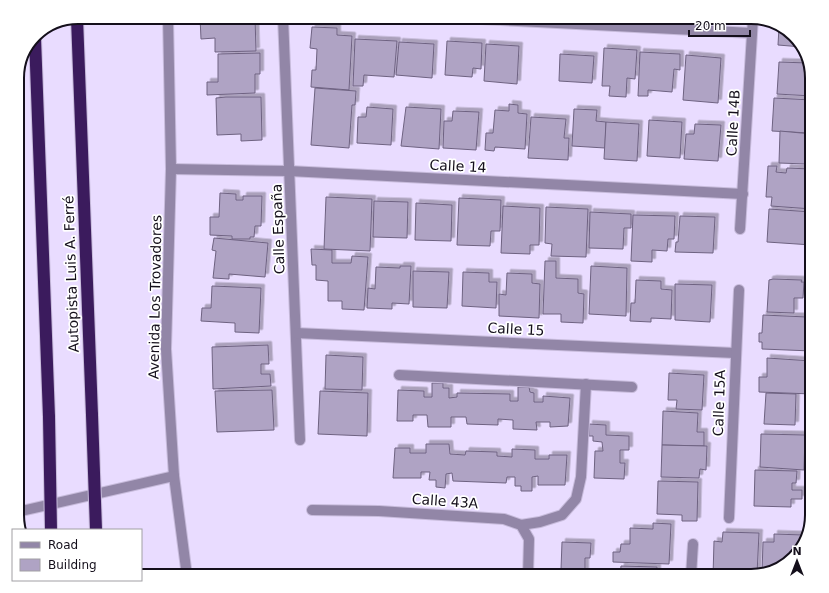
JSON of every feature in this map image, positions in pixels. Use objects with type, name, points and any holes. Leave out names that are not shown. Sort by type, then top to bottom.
[{"type":"highway","name":"Autopista Luis A. Ferré","points":[[77,24],[96,529]]},
{"type":"highway","name":"Autopista Luis A. Ferré","points":[[35,45],[49,417],[51,529]]},
{"type":"street","name":"Avenida Los Trovadores","points":[[168,24],[171,169],[166,349],[174,476],[186,569]]},
{"type":"street","name":"Calle España","points":[[283,24],[300,440]]},
{"type":"street","points":[[578,24],[752,33]]},
{"type":"street","name":"Calle 14B","points":[[740,229],[753,24]]},
{"type":"street","name":"Calle 14","points":[[171,169],[289,171],[743,194]]},
{"type":"street","name":"Calle 15A","points":[[728,518],[739,290]]},
{"type":"street","name":"Calle 15","points":[[296,332],[735,353]]},
{"type":"street","points":[[399,375],[586,384],[632,388]]},
{"type":"street","points":[[528,569],[529,539],[521,525],[540,522],[562,515],[576,499],[580,477],[586,384]]},
{"type":"street","points":[[24,510],[174,476]]},
{"type":"street","name":"Calle 43A","points":[[312,510],[379,511],[496,519],[521,525]]},
{"type":"street","points":[[691,569],[693,544]]},
{"type":"building","points":[[200,24],[255,24],[256,51],[215,52],[215,38],[201,39]]},
{"type":"building","points":[[312,27],[337,28],[337,35],[352,36],[349,90],[311,87],[312,70],[316,70],[317,49],[310,48]]},
{"type":"building","points":[[779,32],[784,35],[794,46],[778,45]]},
{"type":"building","points":[[355,39],[397,41],[394,77],[364,75],[363,86],[353,86]]},
{"type":"building","points":[[447,41],[482,43],[481,69],[473,68],[472,77],[445,75]]},
{"type":"building","points":[[399,42],[434,44],[432,78],[396,75]]},
{"type":"building","points":[[486,44],[519,46],[517,84],[484,81]]},
{"type":"building","points":[[604,48],[637,50],[635,79],[627,78],[626,97],[609,96],[610,86],[602,86]]},
{"type":"building","points":[[640,52],[680,54],[680,70],[674,69],[672,92],[648,90],[648,96],[638,96]]},
{"type":"building","points":[[260,53],[260,74],[255,74],[255,93],[207,95],[207,82],[218,82],[218,54]]},
{"type":"building","points":[[560,54],[594,56],[592,83],[559,81]]},
{"type":"building","points":[[686,55],[721,58],[718,103],[683,100]]},
{"type":"building","points":[[779,62],[803,63],[805,71],[805,96],[777,94]]},
{"type":"building","points":[[315,88],[356,91],[355,105],[352,105],[349,148],[311,145]]},
{"type":"building","points":[[261,97],[262,140],[241,141],[241,134],[217,135],[216,98]]},
{"type":"building","points":[[774,98],[805,100],[805,133],[772,131]]},
{"type":"building","points":[[509,104],[518,105],[518,113],[527,114],[525,149],[495,147],[494,151],[485,150],[486,133],[493,133],[495,110],[509,111]]},
{"type":"building","points":[[367,107],[393,109],[391,145],[357,143],[358,117],[366,117]]},
{"type":"building","points":[[406,107],[441,109],[439,149],[401,146]]},
{"type":"building","points":[[574,109],[597,110],[596,121],[606,122],[605,148],[572,146]]},
{"type":"building","points":[[453,111],[479,112],[476,150],[443,148],[444,121],[452,121]]},
{"type":"building","points":[[531,117],[566,119],[564,138],[569,138],[568,160],[528,158]]},
{"type":"building","points":[[649,120],[682,122],[680,158],[647,156]]},
{"type":"building","points":[[606,122],[639,124],[637,161],[604,159]]},
{"type":"building","points":[[695,124],[721,125],[718,161],[684,159],[686,134],[694,134]]},
{"type":"building","points":[[780,131],[805,133],[805,164],[779,163]]},
{"type":"building","points":[[768,166],[777,166],[776,172],[786,173],[787,168],[805,169],[805,208],[771,206],[772,197],[766,197]]},
{"type":"building","points":[[220,193],[236,194],[236,200],[243,200],[243,196],[262,196],[261,226],[255,226],[254,237],[250,237],[250,239],[232,239],[232,236],[210,235],[210,217],[219,217]]},
{"type":"building","points":[[326,197],[372,199],[370,251],[324,249]]},
{"type":"building","points":[[459,198],[501,200],[500,231],[491,231],[490,246],[457,245]]},
{"type":"building","points":[[374,201],[408,202],[407,238],[373,237]]},
{"type":"building","points":[[416,203],[452,205],[451,241],[415,240]]},
{"type":"building","points":[[503,206],[540,208],[539,245],[530,245],[530,254],[501,253]]},
{"type":"building","points":[[546,207],[588,209],[586,257],[551,256],[552,244],[545,243]]},
{"type":"building","points":[[769,209],[805,212],[805,245],[767,242]]},
{"type":"building","points":[[590,212],[631,214],[631,228],[624,228],[623,249],[589,248]]},
{"type":"building","points":[[633,215],[675,216],[674,239],[668,239],[667,251],[652,250],[652,262],[631,261]]},
{"type":"building","points":[[680,216],[715,217],[713,253],[675,252],[676,242],[678,242]]},
{"type":"building","points":[[214,238],[268,243],[265,277],[229,274],[229,279],[213,278],[216,251],[212,250]]},
{"type":"building","points":[[311,249],[332,250],[332,263],[351,263],[352,256],[368,257],[364,310],[342,309],[342,301],[328,301],[328,281],[316,280],[316,265],[312,265]]},
{"type":"building","points":[[545,261],[556,261],[556,278],[578,279],[578,293],[584,294],[583,323],[561,322],[561,314],[543,314]]},
{"type":"building","points":[[400,266],[411,266],[409,304],[392,303],[392,309],[367,308],[368,288],[375,289],[376,267],[400,268]]},
{"type":"building","points":[[591,266],[627,268],[626,316],[589,314]]},
{"type":"building","points":[[413,271],[449,272],[447,308],[413,307]]},
{"type":"building","points":[[463,272],[489,273],[489,282],[497,282],[496,308],[462,306]]},
{"type":"building","points":[[507,273],[532,274],[532,283],[540,284],[539,318],[499,316],[499,294],[506,295]]},
{"type":"building","points":[[636,280],[661,281],[661,289],[672,290],[671,319],[651,318],[651,322],[630,321],[631,303],[635,303]]},
{"type":"building","points":[[769,280],[802,280],[801,282],[804,282],[803,298],[794,298],[794,313],[767,312]]},
{"type":"building","points":[[675,284],[712,285],[710,322],[675,320]]},
{"type":"building","points":[[212,286],[261,288],[259,333],[235,332],[235,323],[201,321],[202,308],[211,308]]},
{"type":"building","points":[[763,315],[805,317],[805,351],[762,349],[762,342],[759,342],[759,333],[762,333]]},
{"type":"building","points":[[268,345],[269,364],[261,364],[261,374],[270,374],[271,386],[213,389],[212,347]]},
{"type":"building","points":[[326,355],[363,357],[362,390],[325,389]]},
{"type":"building","points":[[767,358],[805,361],[805,394],[759,392],[759,377],[767,377]]},
{"type":"building","points":[[669,373],[704,375],[702,410],[676,409],[677,400],[668,400]]},
{"type":"building","points":[[432,383],[443,383],[443,388],[449,388],[449,398],[457,397],[457,393],[510,394],[510,401],[518,401],[518,387],[529,387],[530,392],[534,393],[534,402],[543,402],[543,396],[570,398],[568,426],[550,427],[550,422],[536,422],[537,430],[513,429],[513,420],[498,419],[498,425],[467,424],[466,417],[451,417],[451,427],[428,427],[427,415],[413,415],[413,421],[397,421],[398,390],[424,391],[424,397],[432,397]]},
{"type":"building","points":[[272,390],[274,430],[217,432],[215,391]]},
{"type":"building","points":[[320,391],[368,393],[367,436],[318,434]]},
{"type":"building","points":[[766,393],[796,394],[795,425],[764,424]]},
{"type":"building","points":[[663,411],[698,413],[697,432],[704,432],[704,446],[662,445]]},
{"type":"building","points":[[589,424],[606,425],[606,435],[629,436],[629,450],[620,450],[620,463],[625,463],[624,479],[594,478],[595,451],[603,451],[602,442],[593,441],[593,436],[589,436]]},
{"type":"building","points":[[761,434],[805,435],[804,470],[760,467]]},
{"type":"building","points":[[426,444],[449,444],[450,454],[465,455],[466,451],[497,452],[497,456],[512,457],[512,449],[535,450],[535,459],[549,459],[549,455],[567,455],[565,485],[538,485],[538,476],[532,477],[532,491],[521,491],[521,486],[515,486],[515,477],[507,477],[506,483],[453,481],[452,473],[446,474],[445,488],[436,487],[436,480],[429,480],[430,472],[421,472],[421,478],[393,478],[395,448],[410,448],[410,453],[426,453]]},
{"type":"building","points":[[662,445],[707,446],[706,470],[700,469],[699,478],[661,477]]},
{"type":"building","points":[[755,470],[797,471],[796,483],[792,483],[792,490],[802,490],[802,499],[791,499],[791,507],[754,506]]},
{"type":"building","points":[[658,481],[698,482],[697,521],[682,521],[682,515],[657,514]]},
{"type":"building","points":[[653,523],[671,524],[669,564],[613,562],[613,552],[620,552],[621,544],[630,544],[630,528],[653,529]]},
{"type":"building","points":[[723,532],[759,533],[757,569],[713,569],[714,541],[722,542]]},
{"type":"building","points":[[774,534],[801,535],[798,541],[777,541],[777,562],[762,568],[763,542],[774,542]]},
{"type":"building","points":[[562,542],[591,543],[590,558],[585,558],[585,569],[561,569]]},
{"type":"building","points":[[621,566],[657,567],[657,569],[621,569]]}]
